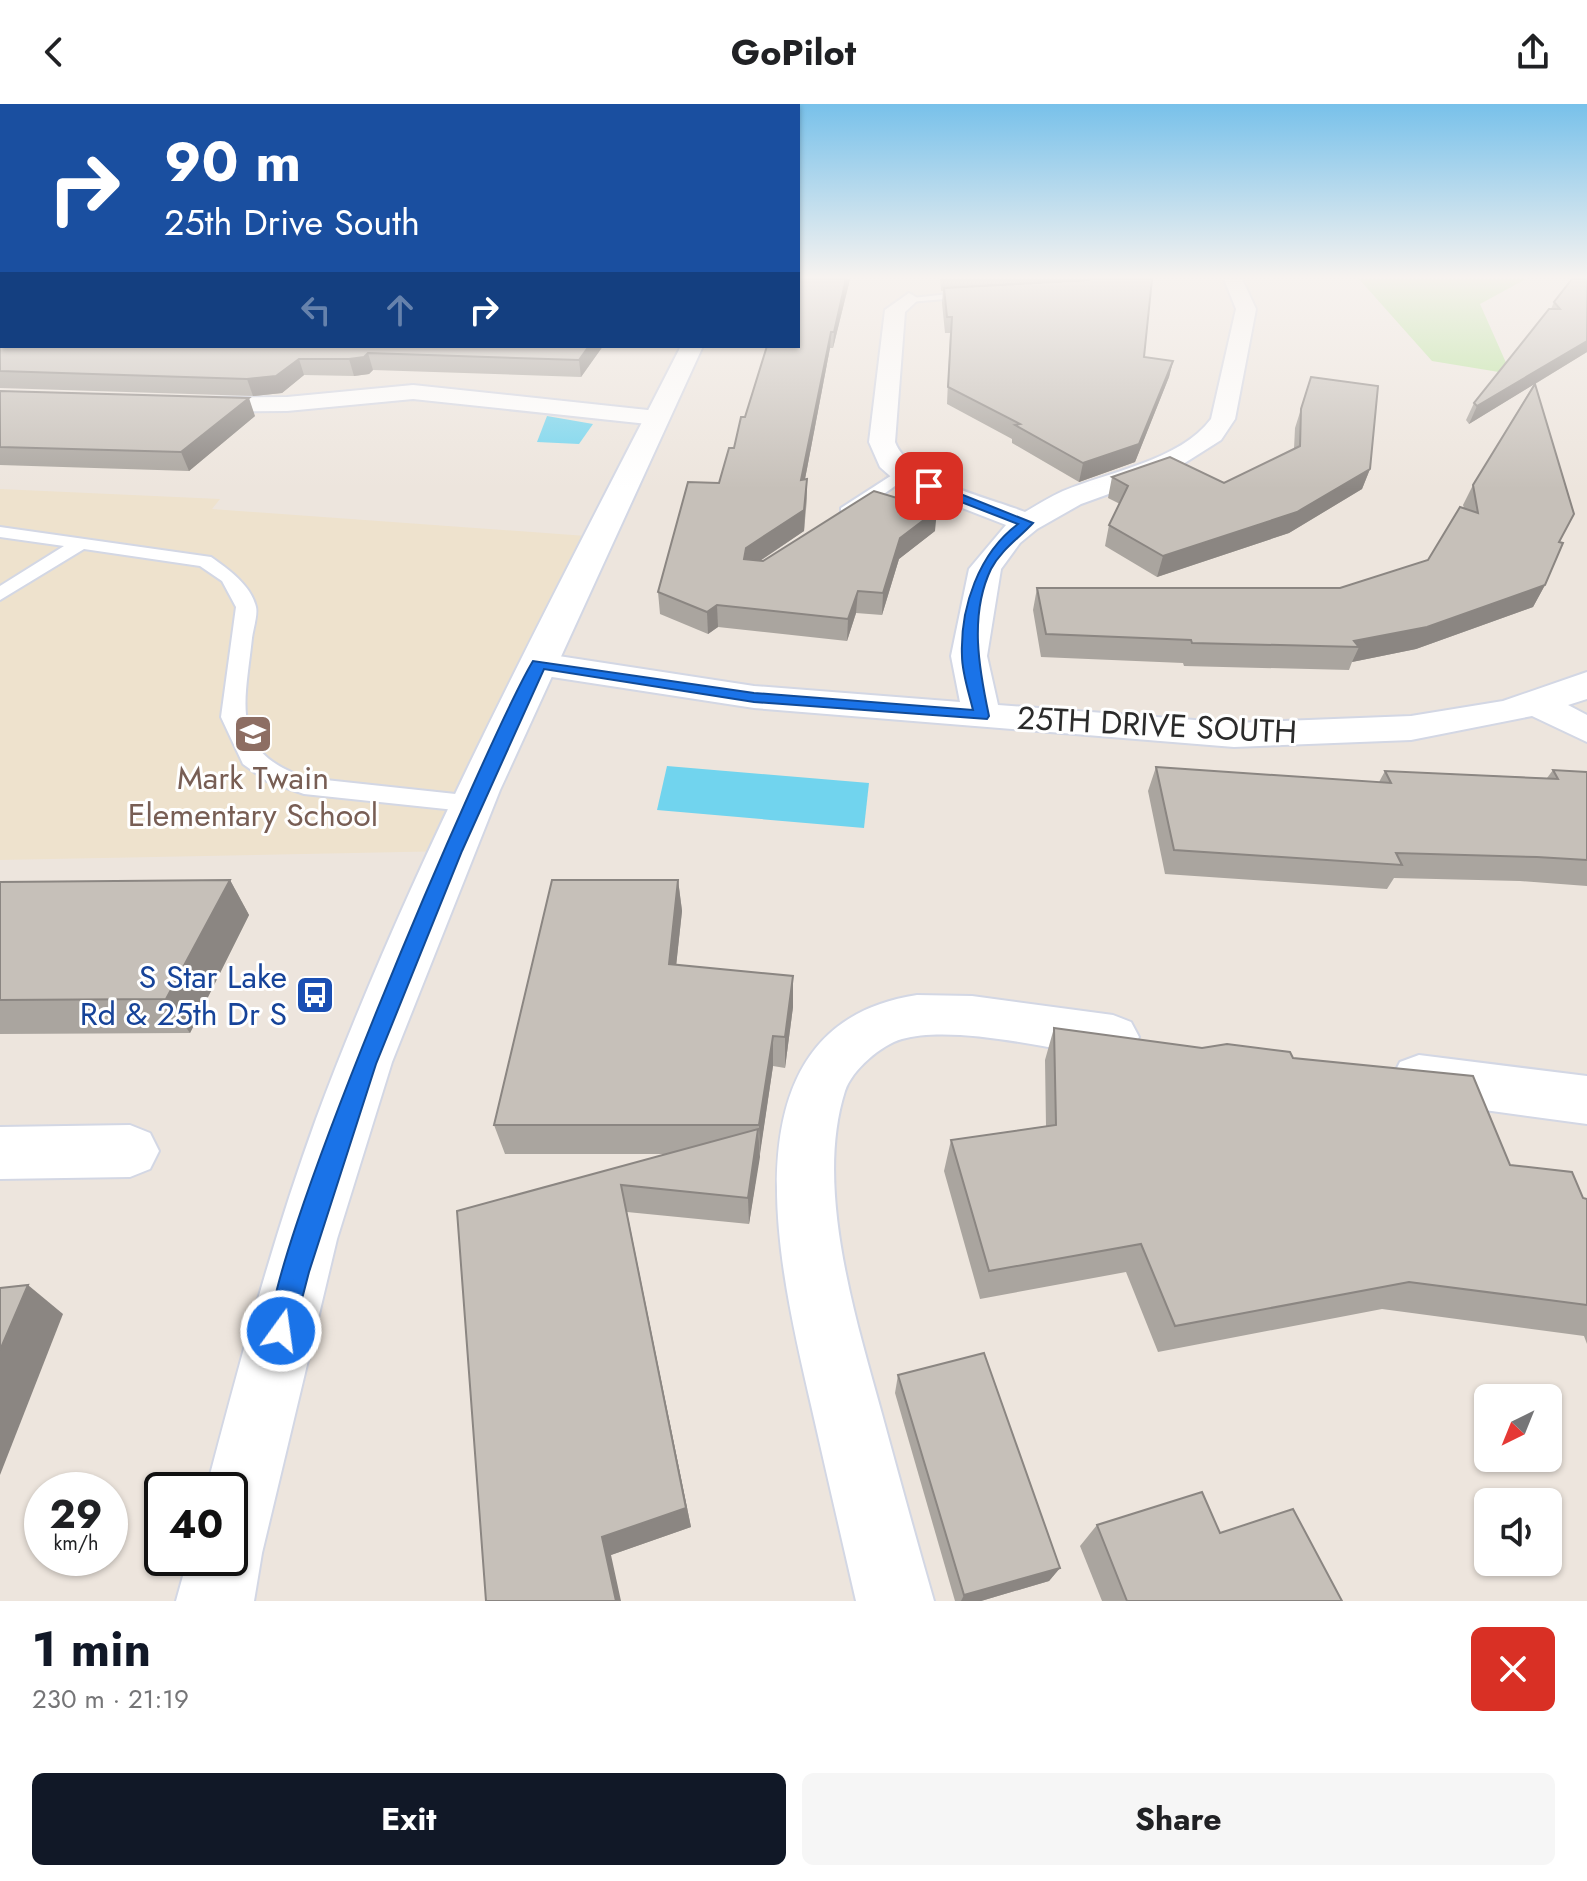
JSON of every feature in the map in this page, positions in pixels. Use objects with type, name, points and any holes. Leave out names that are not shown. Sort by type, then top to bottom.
[{"type":"street","points":[[247,1472],[305,1242],[365,1064],[474,804],[691,349]]},
{"type":"street","points":[[891,349],[887,416],[882,442],[889,461],[903,473],[1027,523]]},
{"type":"street","points":[[982,716],[969,656],[974,612],[985,569],[1009,537],[1027,523],[1071,498],[1163,465],[1212,435],[1223,419],[1238,349]]},
{"type":"street","points":[[167,404],[287,404],[413,392],[657,418]]},
{"type":"street","name":"25TH DRIVE SOUTH","points":[[539,664],[754,697],[1234,735],[1411,728],[1508,711],[1577,690],[1587,683]]},
{"type":"street","points":[[1536,703],[1587,730]]},
{"type":"street","points":[[895,1601],[825,1326],[812,1252],[808,1176],[810,1122],[819,1088],[834,1063],[876,1026],[917,1015],[991,1021],[1164,1044]]},
{"type":"street","points":[[1368,1071],[1587,1100]]},
{"type":"street","points":[[0,1153],[130,1151]]},
{"type":"street","points":[[215,1601],[221,1576]]},
{"type":"lane","points":[[829,525],[903,473]]},
{"type":"lane","points":[[0,532],[205,561],[229,578],[246,607],[232,717],[251,759],[275,776],[304,786],[474,804]]},
{"type":"lane","points":[[0,594],[82,543]]},
{"type":"shaded area","name":"Mark Twain Elementary School","points":[[0,489],[220,499],[212,509],[600,537],[453,851],[0,860]]},
{"type":"green space","points":[[1421,349],[1500,349],[1511,374],[1432,361]]},
{"type":"water","points":[[547,416],[593,424],[579,444],[537,442]]},
{"type":"water","points":[[667,766],[869,783],[864,828],[657,810]]},
{"type":"building","points":[[0,349],[587,349],[579,360],[368,353],[364,357],[349,359],[299,359],[276,376],[247,379],[0,371]]},
{"type":"building","points":[[766,349],[828,349],[801,480],[807,479],[804,510],[746,548],[744,559],[763,561],[874,491],[937,510],[900,538],[883,593],[858,591],[848,619],[717,605],[707,612],[658,592],[688,482],[719,483],[729,448],[734,448],[741,417],[745,417]]},
{"type":"building","points":[[950,349],[1145,349],[1144,357],[1173,361],[1139,444],[1083,463],[1015,425],[1020,424],[948,387]]},
{"type":"building","points":[[1517,349],[1574,349],[1477,406],[1474,403]]},
{"type":"building","points":[[1311,377],[1378,386],[1370,469],[1297,512],[1163,556],[1109,525],[1128,486],[1112,477],[1170,457],[1224,483],[1300,446],[1301,409]]},
{"type":"building","points":[[1535,384],[1574,514],[1559,542],[1563,543],[1545,585],[1427,627],[1354,641],[1359,647],[1192,643],[1191,640],[1046,634],[1037,588],[1340,588],[1428,560],[1460,507],[1478,513],[1473,485]]},
{"type":"building","points":[[0,391],[249,398],[181,452],[0,447]]},
{"type":"building","points":[[1156,767],[1391,783],[1385,771],[1558,779],[1553,770],[1587,772],[1587,860],[1396,853],[1402,865],[1174,850]]},
{"type":"building","points":[[230,880],[166,999],[0,1000],[0,882]]},
{"type":"building","points":[[552,880],[678,880],[669,964],[793,976],[785,1037],[773,1036],[759,1125],[494,1125]]},
{"type":"building","points":[[1054,1028],[1202,1048],[1227,1044],[1290,1052],[1293,1058],[1473,1076],[1510,1165],[1572,1172],[1583,1198],[1587,1199],[1587,1305],[1409,1282],[1175,1326],[1141,1244],[989,1271],[951,1140],[1056,1125]]},
{"type":"building","points":[[758,1129],[748,1198],[621,1185],[686,1508],[602,1537],[616,1601],[486,1601],[457,1211]]},
{"type":"building","points":[[28,1285],[0,1350],[0,1288]]},
{"type":"building","points":[[984,1353],[1060,1568],[964,1595],[898,1375]]},
{"type":"building","points":[[1202,1492],[1220,1533],[1293,1509],[1342,1601],[1127,1601],[1097,1525]]},
{"type":"place","name":"Mark Twain Elementary School","points":[[253,734]]},
{"type":"place","name":"S Star Lake Rd & 25th Dr S","points":[[315,995]]},
{"type":"route","points":[[281,1331],[296,1272],[365,1064],[453,851],[539,664],[754,697],[982,716],[969,656],[974,612],[985,569],[1009,537],[1027,523],[929,486]]}]
